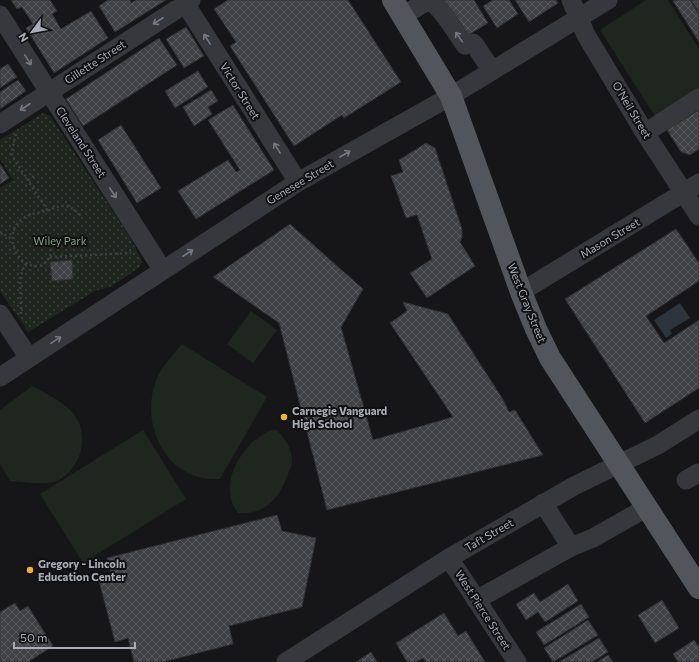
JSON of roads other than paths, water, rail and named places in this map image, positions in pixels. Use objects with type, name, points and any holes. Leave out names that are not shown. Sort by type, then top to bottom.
[{"type":"main road","name":"West Gray Street","points":[[398,8],[451,96],[521,292],[550,358],[699,588]]},
{"type":"street","name":"O'Neil Street","points":[[571,0],[586,35],[645,133],[692,187],[699,216]]},
{"type":"street","name":"Genesee Street","points":[[0,377],[162,269],[298,182],[451,96],[608,0]]},
{"type":"street","name":"Gillette Street","points":[[0,124],[186,1]]},
{"type":"street","name":"Victor Street","points":[[186,1],[298,182]]},
{"type":"street","points":[[398,8],[431,1],[439,8],[465,45],[475,44],[492,71]]},
{"type":"street","name":"Cleveland Street","points":[[0,15],[162,269]]},
{"type":"street","points":[[645,133],[699,98]]},
{"type":"street","name":"Mason Street","points":[[521,292],[692,187]]},
{"type":"street","points":[[0,314],[29,358]]},
{"type":"street","name":"Taft Street","points":[[292,660],[449,558],[574,486],[658,445],[699,419]]},
{"type":"street","points":[[543,503],[570,547]]},
{"type":"street","points":[[476,600],[570,547],[593,538],[646,508]]},
{"type":"street","name":"West Pierce Street","points":[[449,558],[517,662]]},
{"type":"place","name":"Carnegie Vanguard High School","points":[[284,417]]},
{"type":"place","name":"Gregory - Lincoln Education Center","points":[[30,570]]},
{"type":"park label","name":"Wiley Park","points":[[60,241]]}]
